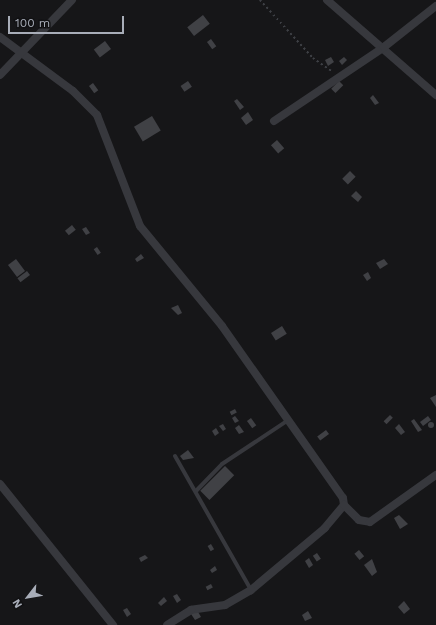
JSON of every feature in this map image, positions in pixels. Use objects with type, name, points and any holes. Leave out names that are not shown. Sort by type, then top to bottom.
[{"type":"street","points":[[0,75],[72,0]]},
{"type":"street","points":[[328,0],[384,47],[436,95]]},
{"type":"street","points":[[274,121],[384,47],[436,6]]},
{"type":"street","points":[[0,37],[78,95],[97,115],[140,226],[222,326],[287,421],[339,489],[344,505],[358,520],[370,522],[436,475]]},
{"type":"street","points":[[0,484],[113,625]]},
{"type":"street","points":[[167,625],[191,610],[225,605],[251,590],[325,528],[344,505]]},
{"type":"lane","points":[[196,491],[222,464],[287,421]]},
{"type":"lane","points":[[175,456],[251,590]]},
{"type":"path","points":[[260,0],[316,61],[340,76]]},
{"type":"building","points":[[203,15],[210,24],[194,36],[187,27]]},
{"type":"building","points":[[211,39],[216,46],[212,49],[207,42]]},
{"type":"building","points":[[105,41],[111,49],[100,57],[94,49]]},
{"type":"building","points":[[331,57],[334,62],[328,66],[325,60]]},
{"type":"building","points":[[344,57],[347,60],[342,65],[339,61]]},
{"type":"building","points":[[188,81],[192,87],[184,92],[181,86]]},
{"type":"building","points":[[339,81],[343,85],[335,93],[331,89]]},
{"type":"building","points":[[93,83],[98,90],[94,93],[89,86]]},
{"type":"building","points":[[373,95],[379,103],[375,105],[370,98]]},
{"type":"building","points":[[237,99],[244,107],[240,110],[234,101]]},
{"type":"building","points":[[248,112],[253,120],[246,125],[241,118]]},
{"type":"building","points":[[152,116],[161,131],[143,141],[134,127]]},
{"type":"building","points":[[277,140],[284,148],[278,154],[271,145]]},
{"type":"building","points":[[350,171],[356,177],[348,184],[342,179]]},
{"type":"building","points":[[356,191],[362,197],[358,202],[351,196]]},
{"type":"building","points":[[72,225],[76,230],[69,235],[65,231]]},
{"type":"building","points":[[86,227],[90,233],[86,235],[82,229]]},
{"type":"building","points":[[97,247],[101,253],[98,255],[94,249]]},
{"type":"building","points":[[141,254],[144,258],[137,262],[135,259]]},
{"type":"building","points":[[16,259],[25,271],[17,277],[8,265]]},
{"type":"building","points":[[384,259],[388,264],[380,269],[376,263]]},
{"type":"building","points":[[27,271],[30,275],[20,282],[17,278]]},
{"type":"building","points":[[368,272],[371,278],[367,281],[363,275]]},
{"type":"building","points":[[178,305],[182,313],[178,315],[171,308]]},
{"type":"building","points":[[282,326],[287,334],[276,341],[271,333]]},
{"type":"building","points":[[436,395],[436,407],[430,398]]},
{"type":"building","points":[[235,409],[237,413],[231,415],[230,412]]},
{"type":"building","points":[[390,415],[393,418],[386,424],[384,421]]},
{"type":"building","points":[[235,416],[239,421],[235,423],[232,418]]},
{"type":"building","points":[[428,416],[431,420],[423,426],[420,422]]},
{"type":"building","points":[[251,418],[256,425],[252,428],[247,421]]},
{"type":"building","points":[[414,419],[422,430],[418,432],[411,421]]},
{"type":"building","points":[[431,422],[434,425],[431,428],[428,425]]},
{"type":"building","points":[[223,424],[226,429],[223,431],[219,426]]},
{"type":"building","points":[[399,424],[405,432],[401,435],[395,428]]},
{"type":"building","points":[[239,425],[244,432],[239,434],[235,428]]},
{"type":"building","points":[[216,428],[219,433],[215,436],[212,431]]},
{"type":"building","points":[[326,430],[329,434],[320,441],[317,437]]},
{"type":"building","points":[[188,450],[194,458],[183,460],[180,456]]},
{"type":"building","points":[[225,466],[234,475],[209,500],[200,491]]},
{"type":"building","points":[[399,515],[408,524],[400,529],[394,518]]},
{"type":"building","points":[[211,544],[214,549],[211,551],[208,546]]},
{"type":"building","points":[[359,550],[364,556],[360,560],[354,554]]},
{"type":"building","points":[[317,553],[321,559],[317,562],[313,556]]},
{"type":"building","points":[[145,555],[148,558],[141,562],[139,558]]},
{"type":"building","points":[[309,558],[313,565],[309,568],[305,561]]},
{"type":"building","points":[[372,559],[377,572],[372,576],[364,565]]},
{"type":"building","points":[[215,566],[217,570],[212,573],[210,570]]},
{"type":"building","points":[[211,584],[213,588],[207,590],[206,587]]},
{"type":"building","points":[[177,594],[181,600],[177,603],[173,596]]},
{"type":"building","points":[[164,597],[167,601],[161,606],[158,603]]},
{"type":"building","points":[[404,601],[410,609],[404,614],[398,607]]},
{"type":"building","points":[[127,608],[131,614],[127,617],[123,610]]},
{"type":"building","points":[[197,610],[201,617],[195,620],[191,614]]},
{"type":"building","points":[[308,611],[312,618],[305,621],[302,615]]}]
